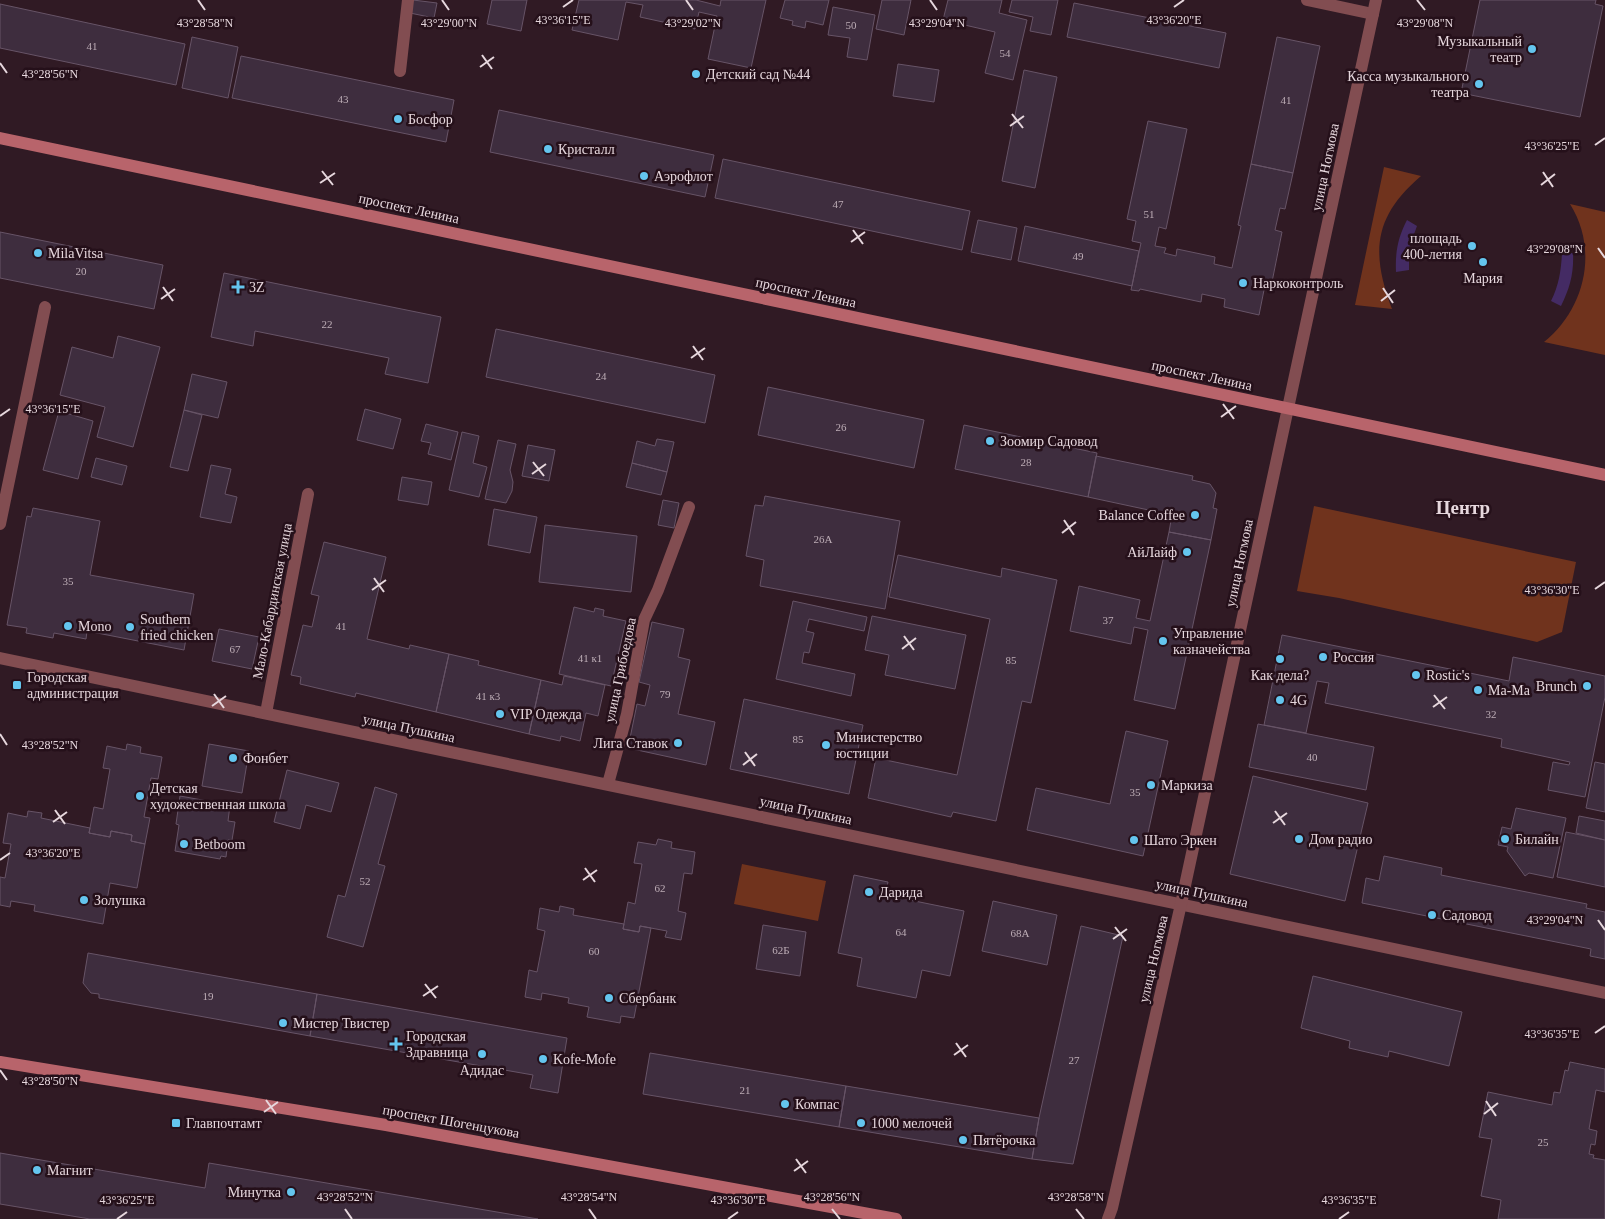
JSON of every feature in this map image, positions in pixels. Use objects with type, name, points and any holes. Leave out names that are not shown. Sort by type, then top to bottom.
[{"type":"main road","name":"проспект Ленина","points":[[0,138],[1605,475]]},
{"type":"main road","name":"проспект Шогенцукова","points":[[0,1062],[386,1125],[896,1219]]},
{"type":"street","points":[[400,71],[408,0]]},
{"type":"street","points":[[1307,0],[1373,14]]},
{"type":"street","name":"улица Ногмова","points":[[1108,1219],[1181,904],[1376,0]]},
{"type":"street","points":[[0,524],[45,307]]},
{"type":"street","name":"Мало-Кабардинская улица","points":[[266,713],[308,494]]},
{"type":"street","name":"улица Грибоедова","points":[[608,784],[627,714],[644,620],[658,590],[689,507]]},
{"type":"street","name":"улица Пушкина","points":[[0,658],[1605,993]]},
{"type":"shaded area","points":[[1384,167],[1421,176],[1393,206],[1385,221],[1381,237],[1379,253],[1381,270],[1392,309],[1355,305]]},
{"type":"shaded area","points":[[1570,204],[1605,212],[1605,355],[1544,342],[1569,313],[1578,296],[1583,278],[1584,240],[1579,222]]},
{"type":"shaded area","points":[[1407,220],[1417,226],[1409,248],[1409,270],[1396,272],[1398,245]]},
{"type":"shaded area","points":[[1562,253],[1573,253],[1573,267],[1567,293],[1561,306],[1551,301],[1559,278]]},
{"type":"shaded area","points":[[1314,506],[1576,562],[1562,632],[1537,642],[1339,598],[1297,591]]},
{"type":"shaded area","points":[[742,864],[826,881],[818,921],[734,904]]},
{"type":"building","points":[[413,0],[437,3],[434,18],[410,13]]},
{"type":"building","points":[[492,0],[527,0],[521,31],[487,24]]},
{"type":"building","points":[[579,0],[696,0],[720,6],[721,0],[766,0],[751,68],[708,59],[717,16],[699,12],[695,29],[640,17],[643,5],[626,2],[618,40],[572,30]]},
{"type":"building","points":[[785,0],[829,0],[823,25],[806,21],[805,28],[792,25],[793,21],[780,18]]},
{"type":"building","points":[[882,0],[911,0],[904,35],[876,29]]},
{"type":"building","points":[[948,0],[1002,0],[999,13],[1027,20],[1013,80],[985,73],[995,32],[943,20]]},
{"type":"building","points":[[1012,0],[1058,0],[1051,35],[1030,31],[1033,17],[1009,12]]},
{"type":"building","name":"Музыкальный театр","points":[[1480,0],[1596,0],[1595,4],[1603,6],[1580,117],[1461,93]]},
{"type":"building","points":[[1074,3],[1226,33],[1219,68],[1067,37]]},
{"type":"building","points":[[0,4],[185,44],[176,85],[0,48]]},
{"type":"building","points":[[833,7],[875,15],[867,60],[847,57],[850,38],[828,35]]},
{"type":"building","points":[[192,37],[238,47],[228,98],[182,88]]},
{"type":"building","points":[[1277,37],[1320,46],[1293,173],[1251,164]]},
{"type":"building","points":[[241,56],[454,100],[446,142],[232,98]]},
{"type":"building","points":[[898,64],[939,70],[934,102],[893,96]]},
{"type":"building","points":[[1024,70],[1057,77],[1035,188],[1002,181]]},
{"type":"building","points":[[499,110],[714,155],[705,197],[490,152]]},
{"type":"building","points":[[1148,121],[1187,129],[1166,229],[1159,227],[1155,246],[1166,248],[1164,253],[1176,256],[1177,249],[1215,257],[1214,264],[1232,268],[1241,226],[1238,225],[1251,164],[1293,173],[1285,209],[1280,208],[1275,230],[1282,232],[1272,282],[1266,280],[1259,315],[1224,307],[1225,299],[1202,294],[1201,302],[1140,289],[1139,291],[1131,290],[1141,243],[1132,241],[1136,221],[1127,219]]},
{"type":"building","points":[[723,159],[970,211],[962,250],[715,198]]},
{"type":"building","points":[[978,220],[1017,228],[1011,260],[971,252]]},
{"type":"building","points":[[1025,226],[1139,251],[1132,286],[1018,261]]},
{"type":"building","points":[[0,232],[163,265],[154,309],[0,278]]},
{"type":"building","points":[[224,273],[441,317],[428,383],[385,374],[389,358],[255,331],[253,346],[211,337]]},
{"type":"building","points":[[496,329],[715,375],[705,423],[486,377]]},
{"type":"building","points":[[118,336],[160,347],[133,447],[97,437],[105,407],[60,395],[72,347],[113,358]]},
{"type":"building","points":[[192,374],[227,382],[218,418],[184,410]]},
{"type":"building","points":[[768,387],[924,420],[914,468],[758,435]]},
{"type":"building","points":[[365,409],[401,419],[393,449],[357,440]]},
{"type":"building","points":[[184,410],[202,415],[188,471],[170,467]]},
{"type":"building","points":[[59,411],[93,421],[78,479],[43,470]]},
{"type":"building","points":[[426,424],[458,432],[451,460],[428,454],[431,443],[421,441]]},
{"type":"building","points":[[964,425],[1097,453],[1088,497],[955,469]]},
{"type":"building","points":[[462,432],[479,436],[473,463],[487,467],[479,497],[449,490]]},
{"type":"building","points":[[657,439],[674,442],[667,472],[632,463],[637,441],[655,446]]},
{"type":"building","points":[[498,440],[516,444],[510,470],[513,482],[512,491],[506,503],[485,499]]},
{"type":"building","points":[[528,445],[555,450],[549,481],[522,476]]},
{"type":"building","points":[[1096,456],[1193,476],[1192,480],[1210,484],[1216,493],[1213,508],[1217,509],[1211,540],[1169,532],[1172,515],[1088,497]]},
{"type":"building","points":[[96,458],[127,466],[122,485],[91,477]]},
{"type":"building","points":[[632,463],[667,472],[661,495],[626,487]]},
{"type":"building","points":[[211,465],[231,469],[225,494],[237,497],[231,523],[200,517]]},
{"type":"building","points":[[402,477],[432,482],[428,505],[398,500]]},
{"type":"building","points":[[765,496],[900,521],[885,609],[760,586],[764,560],[746,556],[755,505],[763,506]]},
{"type":"building","points":[[663,500],[679,503],[674,528],[658,525]]},
{"type":"building","points":[[33,508],[100,521],[90,575],[194,594],[184,650],[87,631],[86,639],[54,633],[53,638],[26,633],[27,628],[7,625],[27,516],[31,517]]},
{"type":"building","points":[[494,509],[537,517],[530,553],[488,545]]},
{"type":"building","points":[[545,525],[637,536],[631,592],[539,582]]},
{"type":"building","points":[[1169,532],[1211,540],[1175,709],[1134,700],[1148,630],[1134,627],[1131,644],[1070,631],[1079,586],[1140,600],[1136,618],[1150,621]]},
{"type":"building","points":[[324,542],[386,557],[367,639],[409,649],[410,645],[449,654],[436,712],[356,693],[355,697],[300,684],[301,677],[291,675],[303,625],[312,627],[319,596],[311,594]]},
{"type":"building","points":[[898,555],[1001,577],[1002,568],[1057,580],[1031,703],[1022,701],[996,821],[953,812],[951,817],[868,798],[876,758],[957,775],[990,619],[889,597]]},
{"type":"building","points":[[793,601],[867,617],[864,631],[809,619],[806,631],[814,633],[809,653],[804,652],[802,663],[855,674],[851,696],[776,679]]},
{"type":"building","points":[[574,607],[594,612],[595,608],[604,610],[603,616],[626,621],[611,686],[559,674]]},
{"type":"building","points":[[872,616],[966,635],[955,689],[885,675],[889,655],[865,650]]},
{"type":"building","points":[[652,622],[684,629],[678,657],[690,660],[678,714],[715,722],[706,765],[628,748],[637,704],[645,706],[650,685],[639,682]]},
{"type":"building","points":[[219,629],[259,637],[252,669],[212,661]]},
{"type":"building","points":[[1282,635],[1509,681],[1513,657],[1605,676],[1605,697],[1585,797],[1548,790],[1553,762],[1569,765],[1570,762],[1501,747],[1502,739],[1325,703],[1329,683],[1317,681],[1306,733],[1264,725]]},
{"type":"building","points":[[449,654],[479,661],[478,665],[541,680],[529,734],[436,712]]},
{"type":"building","points":[[564,676],[605,685],[598,716],[586,713],[580,741],[561,736],[560,741],[529,734],[541,680],[562,685]]},
{"type":"building","points":[[744,699],[863,725],[849,794],[730,769]]},
{"type":"building","points":[[1258,724],[1374,747],[1366,790],[1249,767]]},
{"type":"building","points":[[1126,731],[1168,741],[1143,856],[1027,830],[1036,788],[1110,804]]},
{"type":"building","points":[[127,744],[141,747],[140,753],[162,757],[158,779],[151,778],[144,817],[150,818],[145,844],[131,841],[132,835],[111,831],[110,837],[89,833],[94,807],[103,809],[110,769],[103,768],[107,746],[126,750]]},
{"type":"building","points":[[209,744],[249,751],[242,793],[202,786]]},
{"type":"building","points":[[1595,762],[1605,764],[1605,812],[1586,808]]},
{"type":"building","points":[[287,770],[339,783],[331,812],[306,805],[300,829],[274,822]]},
{"type":"building","name":"Дом радио","points":[[1253,776],[1368,803],[1345,901],[1230,874]]},
{"type":"building","points":[[375,787],[397,794],[378,864],[385,866],[363,947],[327,937],[338,895],[345,897]]},
{"type":"building","points":[[180,796],[230,805],[228,821],[235,822],[232,840],[228,840],[226,857],[221,856],[220,859],[175,851],[179,825],[176,824]]},
{"type":"building","points":[[1516,808],[1566,818],[1553,878],[1529,873],[1525,876],[1507,851],[1508,847],[1498,845],[1502,827],[1511,829]]},
{"type":"building","points":[[28,811],[42,813],[41,818],[90,828],[89,833],[110,837],[111,831],[132,835],[131,841],[145,844],[137,888],[110,883],[103,924],[34,911],[35,905],[11,901],[10,907],[0,905],[0,877],[5,878],[11,844],[3,843],[8,813],[27,817]]},
{"type":"building","points":[[1579,816],[1605,821],[1605,840],[1576,833]]},
{"type":"building","points":[[1566,832],[1605,840],[1605,887],[1557,877]]},
{"type":"building","points":[[658,839],[672,842],[671,848],[695,852],[692,874],[684,873],[678,911],[686,913],[681,940],[665,937],[667,931],[640,926],[639,932],[623,929],[628,902],[635,904],[642,864],[634,863],[638,842],[656,845]]},
{"type":"building","points":[[1384,856],[1442,868],[1441,875],[1587,904],[1586,908],[1605,912],[1605,959],[1590,956],[1591,949],[1362,903],[1366,878],[1379,881]]},
{"type":"building","points":[[854,875],[888,882],[885,895],[964,911],[950,976],[922,970],[916,998],[857,986],[862,958],[838,953]]},
{"type":"building","points":[[993,901],[1057,915],[1047,965],[982,951]]},
{"type":"building","points":[[560,906],[574,909],[573,915],[624,924],[623,929],[639,932],[640,926],[651,928],[634,1018],[621,1016],[620,1023],[587,1017],[589,1007],[568,1003],[569,998],[542,993],[541,1000],[525,997],[529,970],[537,972],[545,931],[537,929],[540,908],[559,912]]},
{"type":"building","points":[[763,925],[806,932],[800,976],[756,969]]},
{"type":"building","points":[[1081,926],[1123,936],[1073,1164],[1032,1159],[1039,1118]]},
{"type":"building","points":[[88,953],[317,994],[310,1036],[99,998],[99,994],[91,993],[83,983]]},
{"type":"building","points":[[1313,976],[1462,1012],[1449,1066],[1389,1051],[1388,1057],[1349,1048],[1350,1041],[1301,1028]]},
{"type":"building","points":[[317,994],[567,1038],[558,1093],[530,1088],[533,1075],[310,1036]]},
{"type":"building","points":[[650,1053],[846,1086],[839,1127],[643,1094]]},
{"type":"building","points":[[1570,1062],[1605,1069],[1605,1092],[1596,1090],[1589,1129],[1597,1131],[1595,1145],[1591,1144],[1589,1154],[1594,1155],[1593,1158],[1605,1160],[1605,1219],[1498,1219],[1501,1200],[1481,1196],[1492,1139],[1479,1137],[1488,1092],[1552,1105],[1554,1092],[1560,1093],[1565,1070],[1568,1071]]},
{"type":"building","points":[[846,1086],[1039,1118],[1032,1159],[839,1127]]},
{"type":"building","points":[[0,1153],[205,1188],[209,1163],[538,1219],[90,1219],[0,1204]]},
{"type":"place","name":"Музыкальный театр","points":[[1532,49]]},
{"type":"place","name":"Детский сад №44","points":[[696,74]]},
{"type":"place","name":"Касса музыкального театра","points":[[1479,84]]},
{"type":"place","name":"Босфор","points":[[398,119]]},
{"type":"place","name":"Кристалл","points":[[548,149]]},
{"type":"place","name":"Аэрофлот","points":[[644,176]]},
{"type":"place","name":"площадь 400-летия","points":[[1472,246]]},
{"type":"place","name":"MilaVitsa","points":[[38,253]]},
{"type":"place","name":"Мария","points":[[1483,262]]},
{"type":"place","name":"Наркоконтроль","points":[[1243,283]]},
{"type":"place","name":"3Z","points":[[238,287]]},
{"type":"place","name":"Зоомир Садовод","points":[[990,441]]},
{"type":"place","name":"Balance Coffee","points":[[1195,515]]},
{"type":"place","name":"АйЛайф","points":[[1187,552]]},
{"type":"place","name":"Mono","points":[[68,626]]},
{"type":"place","name":"Southern fried chicken","points":[[130,627]]},
{"type":"place","name":"Управление казначейства","points":[[1163,641]]},
{"type":"place","name":"Россия","points":[[1323,657]]},
{"type":"place","name":"Как дела?","points":[[1280,659]]},
{"type":"place","name":"Rostic's","points":[[1416,675]]},
{"type":"place","name":"Городская администрация","points":[[17,685]]},
{"type":"place","name":"Brunch","points":[[1587,686]]},
{"type":"place","name":"Ма-Ма","points":[[1478,690]]},
{"type":"place","name":"4G","points":[[1280,700]]},
{"type":"place","name":"VIP Одежда","points":[[500,714]]},
{"type":"place","name":"Лига Ставок","points":[[678,743]]},
{"type":"place","name":"Министерство юстиции","points":[[826,745]]},
{"type":"place","name":"Фонбет","points":[[233,758]]},
{"type":"place","name":"Маркиза","points":[[1151,785]]},
{"type":"place","name":"Детская художественная школа","points":[[140,796]]},
{"type":"place","name":"Дом радио","points":[[1299,839]]},
{"type":"place","name":"Билайн","points":[[1505,839]]},
{"type":"place","name":"Шато Эркен","points":[[1134,840]]},
{"type":"place","name":"Betboom","points":[[184,844]]},
{"type":"place","name":"Дарида","points":[[869,892]]},
{"type":"place","name":"Золушка","points":[[84,900]]},
{"type":"place","name":"Садовод","points":[[1432,915]]},
{"type":"place","name":"Сбербанк","points":[[609,998]]},
{"type":"place","name":"Мистер Твистер","points":[[283,1023]]},
{"type":"place","name":"Городская Здравница","points":[[396,1044]]},
{"type":"place","name":"Адидас","points":[[482,1054]]},
{"type":"place","name":"Kofe-Mofe","points":[[543,1059]]},
{"type":"place","name":"Компас","points":[[785,1104]]},
{"type":"place","name":"Главпочтамт","points":[[176,1123]]},
{"type":"place","name":"1000 мелочей","points":[[861,1123]]},
{"type":"place","name":"Пятёрочка","points":[[963,1140]]},
{"type":"place","name":"Магнит","points":[[37,1170]]},
{"type":"place","name":"Минутка","points":[[291,1192]]},
{"type":"district","name":"Центр","points":[[1463,507]]}]
